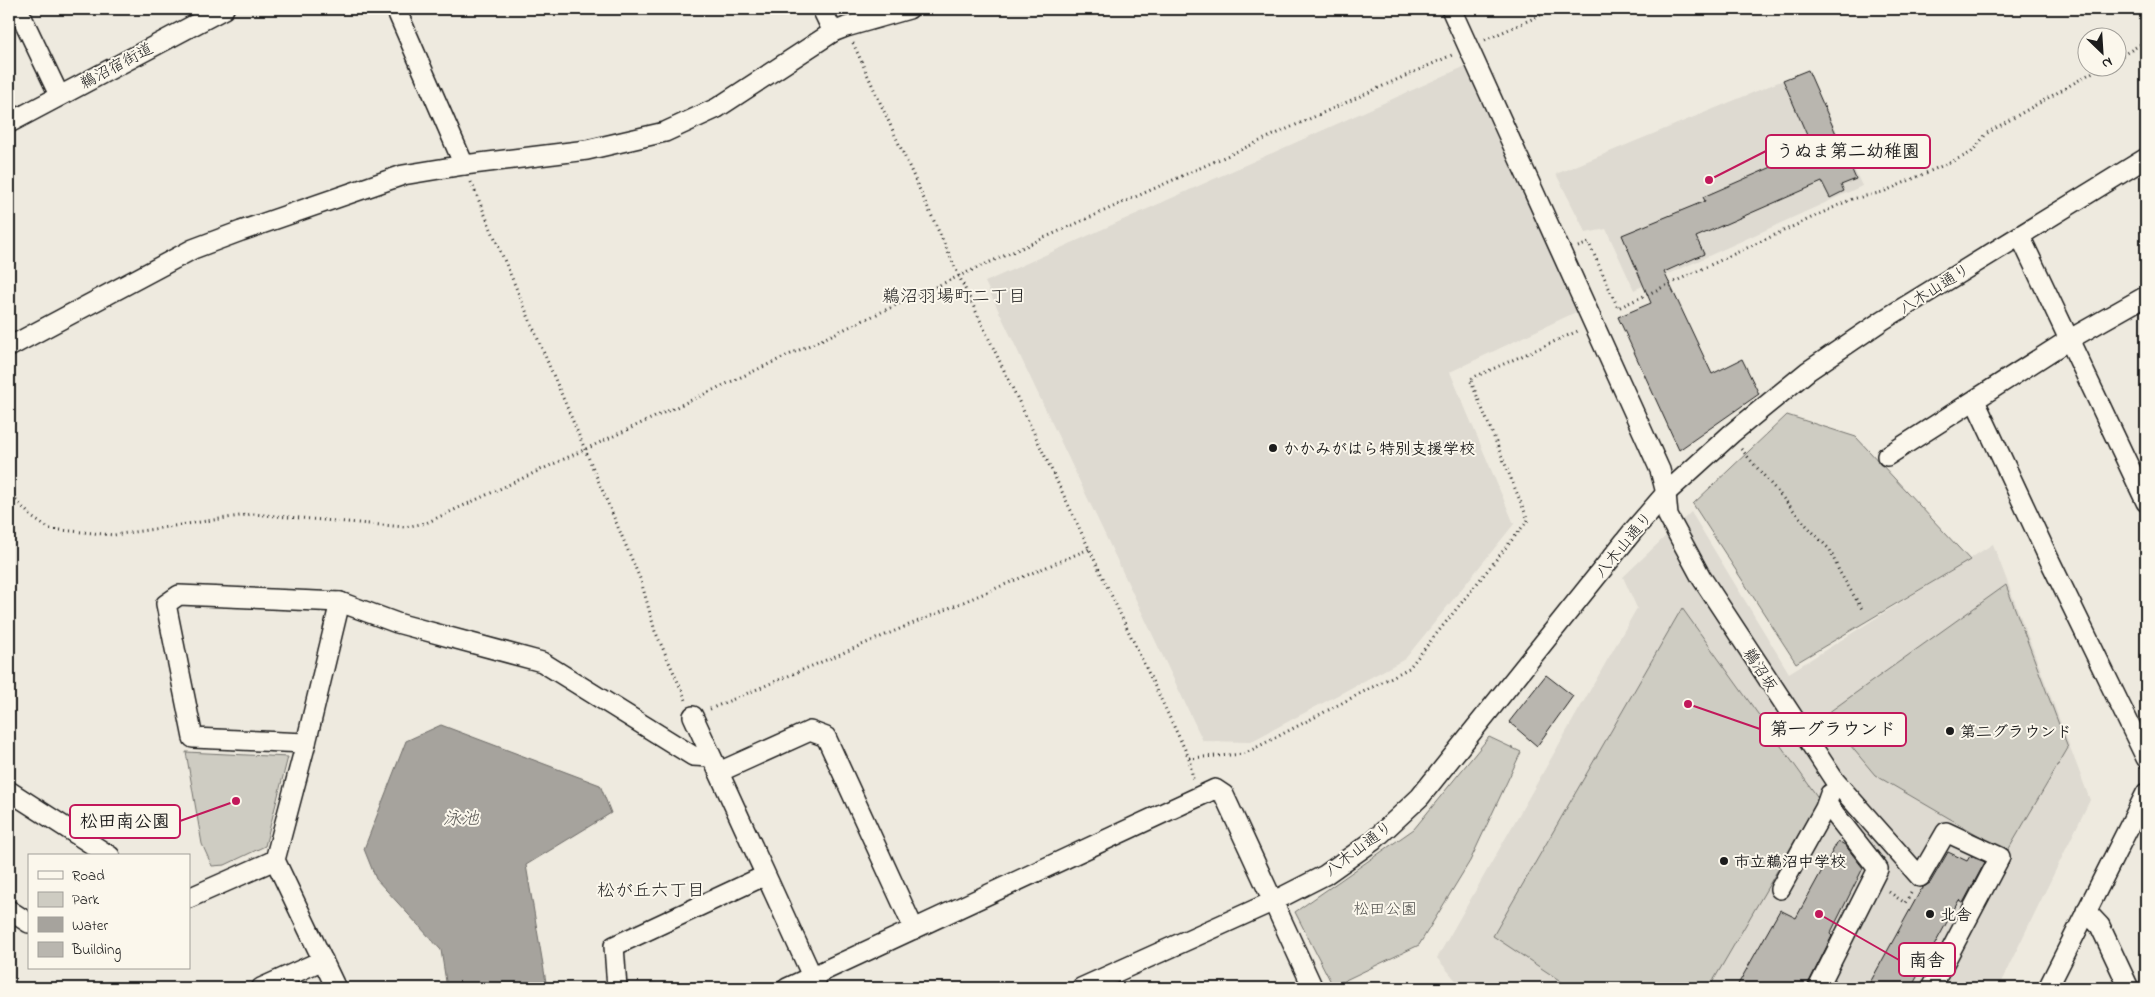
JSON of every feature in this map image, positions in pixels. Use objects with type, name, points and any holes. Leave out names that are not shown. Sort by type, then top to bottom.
[{"type":"street","points":[[18,9],[59,95]]},
{"type":"street","name":"鵜沼宿街道","points":[[9,123],[224,9]]},
{"type":"street","points":[[396,9],[464,165]]},
{"type":"street","points":[[822,9],[839,30]]},
{"type":"street","points":[[9,347],[193,249],[403,175],[464,165],[587,150],[665,132],[717,108],[839,30],[909,9]]},
{"type":"street","name":"鵜沼坂","points":[[1451,9],[1660,470],[1666,493],[1668,516],[1700,577],[1835,781],[1920,877],[1946,832],[2000,858],[1931,988]]},
{"type":"street","name":"八木山通り","points":[[1081,988],[1274,901],[1325,875],[1373,841],[1420,798],[1633,531],[1666,493],[1729,436],[1808,370],[1883,320],[2146,158]]},
{"type":"street","points":[[2020,236],[2146,502]]},
{"type":"street","points":[[1887,456],[2070,339],[2146,296]]},
{"type":"street","points":[[1974,401],[2146,758]]},
{"type":"street","points":[[306,743],[193,738],[166,604],[179,595],[340,602],[397,623],[542,662],[693,756],[715,764],[810,730],[826,737],[914,929]]},
{"type":"street","points":[[336,988],[275,860],[340,602]]},
{"type":"street","points":[[693,716],[764,876],[814,982]]},
{"type":"street","points":[[1780,889],[1827,804],[1835,781]]},
{"type":"street","points":[[788,988],[814,982],[914,929],[1215,789],[1224,794],[1313,988]]},
{"type":"street","points":[[9,791],[107,854]]},
{"type":"street","points":[[2048,988],[2146,793]]},
{"type":"street","points":[[1818,988],[1878,869],[1827,804]]},
{"type":"street","points":[[190,898],[275,860]]},
{"type":"street","points":[[617,988],[614,946],[764,876]]},
{"type":"street","points":[[9,910],[28,922]]},
{"type":"street","points":[[2086,911],[2100,926],[2129,988]]},
{"type":"street","points":[[261,988],[323,960]]},
{"type":"path","points":[[9,493],[33,518],[50,529],[114,535],[253,514],[405,527],[426,524],[959,276],[1554,9]]},
{"type":"path","points":[[839,30],[959,276],[1189,758],[1244,754],[1408,668],[1528,520],[1470,379],[1593,324]]},
{"type":"path","points":[[2128,52],[2146,41]]},
{"type":"path","points":[[1561,253],[1589,243],[1618,308],[1852,199],[1884,192],[1971,153],[1987,133],[2083,78]]},
{"type":"path","points":[[464,165],[641,581],[655,631],[693,716],[1089,549]]},
{"type":"path","points":[[1729,436],[1830,550],[1839,571],[1862,609]]},
{"type":"path","points":[[1889,892],[1905,903]]},
{"type":"shaded area","name":"かかみがはら特別支援学校","points":[[1468,65],[1576,312],[1450,372],[1514,524],[1405,659],[1250,742],[1203,741],[985,282]]},
{"type":"shaded area","points":[[1808,70],[1862,186],[1634,290],[1606,229],[1586,233],[1556,174]]},
{"type":"shaded area","points":[[1691,512],[1789,673],[1993,544],[2090,800],[1998,988],[1462,988],[1437,958],[1637,608],[1623,577]]},
{"type":"green space","points":[[1787,415],[1856,437],[1970,560],[1796,663],[1693,504]]},
{"type":"green space","name":"第二グラウンド","points":[[2006,585],[2068,748],[2007,852],[1875,775],[1825,715]]},
{"type":"green space","points":[[1682,608],[1819,799],[1709,988],[1571,988],[1493,936]]},
{"type":"green space","name":"松田公園","points":[[1489,737],[1521,752],[1470,861],[1419,945],[1333,986],[1295,912],[1414,829]]},
{"type":"green space","points":[[186,752],[288,757],[265,846],[225,865],[212,866],[202,844]]},
{"type":"water","name":"泳池","points":[[441,725],[600,785],[611,813],[526,865],[547,988],[447,988],[441,950],[376,879],[364,849],[406,741]]},
{"type":"building","points":[[1808,70],[1856,179],[1841,185],[1844,191],[1830,198],[1822,182],[1696,237],[1704,254],[1664,272],[1712,374],[1742,359],[1759,394],[1679,450],[1618,317],[1651,303],[1622,235],[1705,201],[1703,197],[1813,149],[1783,80]]},
{"type":"building","points":[[1546,675],[1573,696],[1537,746],[1509,722]]},
{"type":"building","points":[[1838,841],[1845,845],[1863,868],[1806,988],[1736,988],[1780,910],[1796,918]]},
{"type":"building","name":"北舎","points":[[1948,852],[1967,861],[1970,856],[1985,862],[1963,903],[1959,900],[1911,988],[1867,988],[1922,888],[1930,883]]},
{"type":"place","name":"うぬま第二幼稚園","points":[[1709,180]]},
{"type":"place","name":"かかみがはら特別支援学校","points":[[1273,448]]},
{"type":"place","name":"第一グラウンド","points":[[1688,704]]},
{"type":"place","name":"第二グラウンド","points":[[1950,731]]},
{"type":"place","name":"松田南公園","points":[[236,801]]},
{"type":"place","name":"市立鵜沼中学校","points":[[1724,861]]},
{"type":"place","name":"南舎","points":[[1819,914]]},
{"type":"place","name":"北舎","points":[[1930,914]]},
{"type":"district","name":"鵜沼羽場町二丁目","points":[[954,296]]},
{"type":"district","name":"松が丘六丁目","points":[[651,890]]}]
